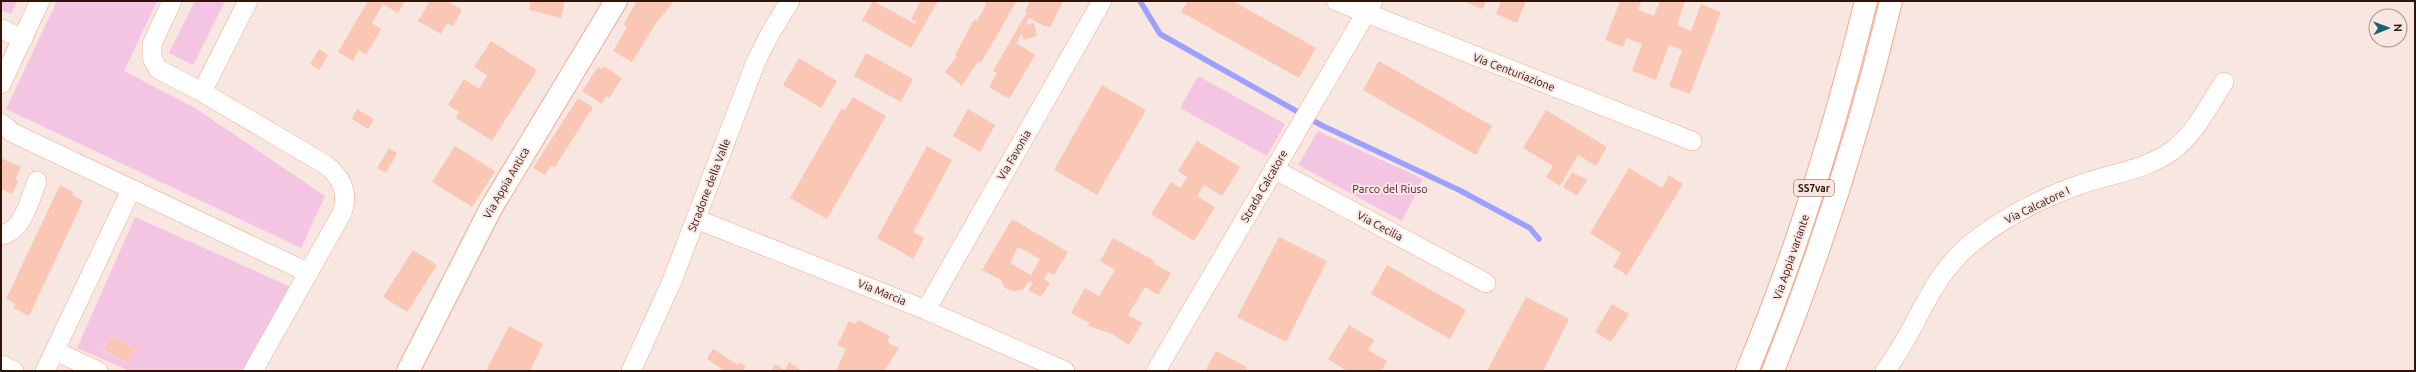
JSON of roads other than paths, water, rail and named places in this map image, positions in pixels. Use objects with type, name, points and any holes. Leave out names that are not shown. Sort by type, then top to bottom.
[{"type":"main road","name":"Via Appia Antica","points":[[408,371],[488,214],[616,1]]},
{"type":"main road","name":"Via Appia variante","points":[[1747,371],[1779,290],[1806,212],[1835,119],[1866,1]]},
{"type":"main road","name":"Via Appia variante","points":[[1773,371],[1828,223],[1865,102],[1891,1]]},
{"type":"street","points":[[1,84],[40,1]]},
{"type":"street","points":[[172,1],[153,40],[152,58],[158,70],[202,92],[326,165],[340,180],[345,192],[345,205],[253,371]]},
{"type":"street","points":[[202,92],[248,1]]},
{"type":"street","name":"Stradone della Valle","points":[[631,371],[664,300],[757,60],[771,32],[790,1]]},
{"type":"street","name":"Via Favonia","points":[[926,310],[1102,1]]},
{"type":"street","name":"Via Centuriazione","points":[[1336,1],[1369,7],[1692,141]]},
{"type":"street","name":"Strada Calcatore","points":[[1156,371],[1369,7]]},
{"type":"street","points":[[1,29],[23,39]]},
{"type":"street","name":"Via Calcatore I","points":[[1885,371],[1904,343],[1939,277],[1966,248],[2010,218],[2051,196],[2149,163],[2166,155],[2186,138],[2224,82]]},
{"type":"street","points":[[1,123],[13,133],[308,273]]},
{"type":"street","name":"Via Cecilia","points":[[1274,170],[1486,283]]},
{"type":"street","points":[[1,235],[7,234],[18,225],[37,181]]},
{"type":"street","points":[[45,371],[131,190]]},
{"type":"street","name":"Via Marcia","points":[[696,218],[926,310],[1065,371]]},
{"type":"street","points":[[55,351],[98,371]]},
{"type":"street","points":[[1,365],[14,371]]},
{"type":"waterway","points":[[1140,1],[1160,34],[1321,125],[1459,190],[1530,228],[1539,239]]},
{"type":"park label","name":"Parco del Riuso","points":[[1390,189]]}]
